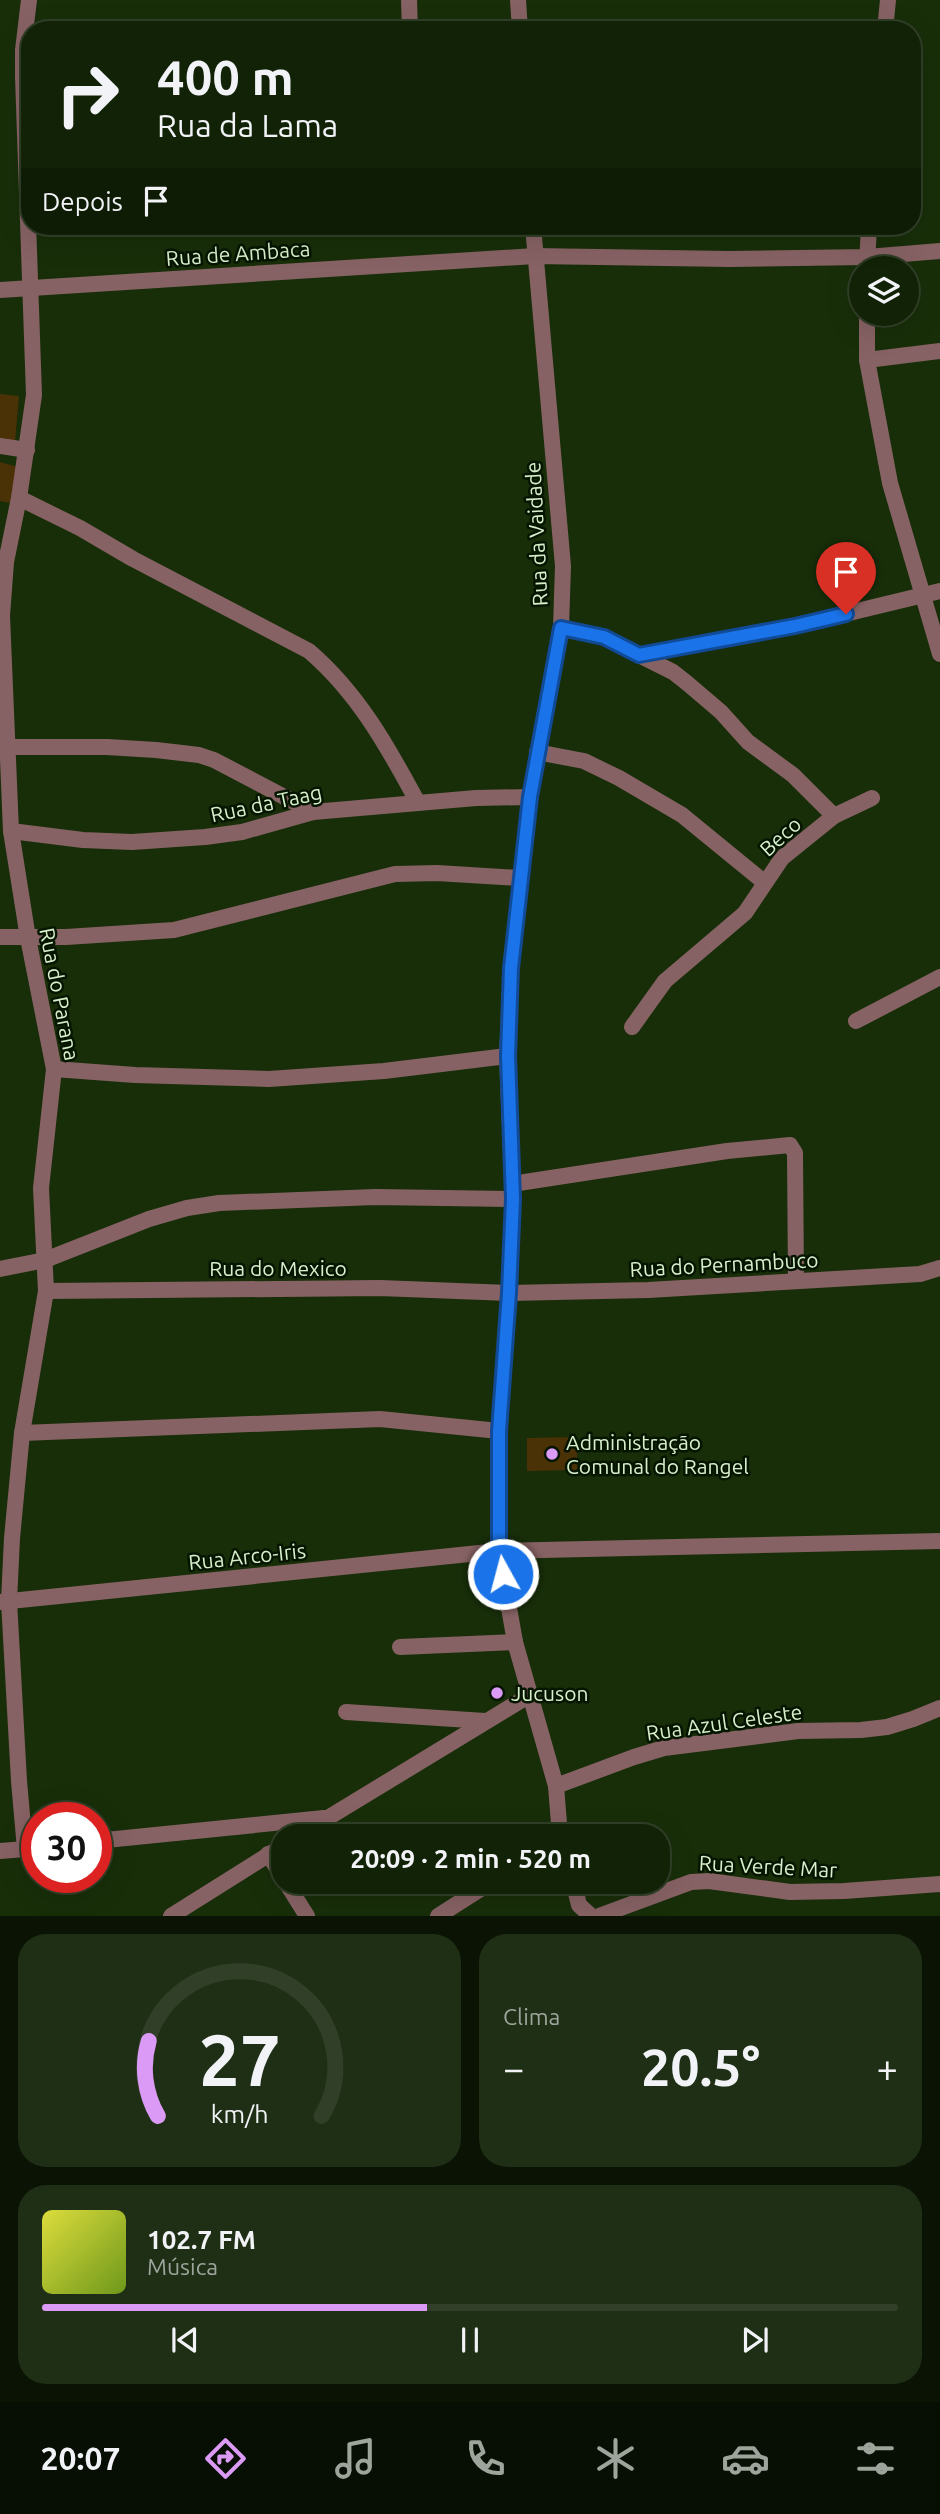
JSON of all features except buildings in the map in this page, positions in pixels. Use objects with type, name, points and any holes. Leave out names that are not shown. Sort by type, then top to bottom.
[{"type":"street","name":"Rua do Parana","points":[[27,21],[29,0]]},
{"type":"street","points":[[409,0],[410,21]]},
{"type":"street","points":[[518,0],[519,21]]},
{"type":"street","points":[[886,21],[888,0]]},
{"type":"street","name":"Rua do Parana","points":[[26,1802],[5,1601],[22,1433],[46,1291],[41,1188],[54,1069],[28,938],[11,831],[1,616],[6,562],[19,498],[34,395],[28,235]]},
{"type":"street","name":"Rua da Vaidade","points":[[534,235],[563,550],[561,628],[530,797],[511,968],[508,1056],[512,1191],[509,1293],[499,1431],[499,1552],[515,1642],[556,1786],[559,1824]]},
{"type":"street","points":[[867,256],[868,235]]},
{"type":"street","name":"Rua de Ambaca","points":[[907,256],[940,251]]},
{"type":"street","name":"Rua de Ambaca","points":[[0,290],[535,256],[849,262]]},
{"type":"street","points":[[867,326],[867,360],[890,483],[940,654]]},
{"type":"street","points":[[867,360],[940,351]]},
{"type":"street","points":[[0,446],[27,450]]},
{"type":"street","points":[[19,498],[309,651],[330,669],[372,722],[418,803]]},
{"type":"street","points":[[639,655],[795,626],[940,591]]},
{"type":"street","name":"Beco","points":[[537,752],[584,761],[619,778],[682,816],[764,882],[782,858],[834,816],[793,775],[748,742],[721,712],[673,672],[604,637],[561,628]]},
{"type":"street","points":[[8,747],[107,747],[199,755],[214,760],[313,813]]},
{"type":"street","name":"Rua da Taag","points":[[11,831],[83,840],[132,842],[242,832],[313,813],[477,798],[530,797]]},
{"type":"street","points":[[834,816],[872,799]]},
{"type":"street","points":[[0,937],[28,938],[174,930],[395,874],[413,872],[519,878]]},
{"type":"street","points":[[632,1027],[665,981],[745,914],[764,882]]},
{"type":"street","points":[[856,1021],[940,977]]},
{"type":"street","points":[[54,1069],[135,1075],[269,1079],[384,1071],[508,1056]]},
{"type":"street","points":[[0,1269],[45,1260],[149,1219],[187,1208],[219,1203],[512,1191],[727,1151],[790,1145],[795,1153],[796,1281]]},
{"type":"street","name":"Rua do Pernambuco","points":[[509,1293],[648,1290],[920,1274],[940,1268]]},
{"type":"street","name":"Rua do Mexico","points":[[46,1291],[380,1288],[509,1293]]},
{"type":"street","points":[[22,1433],[380,1419],[499,1431]]},
{"type":"street","name":"Rua Arco-Iris","points":[[5,1601],[499,1552],[940,1541]]},
{"type":"street","points":[[400,1647],[515,1642]]},
{"type":"street","points":[[317,1824],[530,1695]]},
{"type":"street","name":"Rua Azul Celeste","points":[[556,1786],[664,1748],[799,1731],[887,1727],[940,1708]]},
{"type":"street","points":[[345,1712],[485,1721]]},
{"type":"street","points":[[112,1840],[327,1818]]},
{"type":"street","points":[[0,1851],[21,1849]]},
{"type":"street","points":[[170,1916],[271,1852]]},
{"type":"street","points":[[268,1854],[271,1859]]},
{"type":"street","name":"Rua Verde Mar","points":[[593,1915],[691,1882],[709,1881],[790,1892],[940,1884]]},
{"type":"street","points":[[293,1894],[307,1916]]},
{"type":"street","points":[[438,1916],[473,1894]]},
{"type":"street","points":[[576,1894],[579,1905],[593,1915]]},
{"type":"place","name":"Administração Comunal do Rangel","points":[[552,1454]]},
{"type":"place","name":"Jucuson","points":[[497,1693]]},
{"type":"route","points":[[503,1574],[499,1552],[499,1431],[513,1199],[508,1056],[511,968],[530,797],[561,628],[593,633],[639,655],[846,614]]}]
